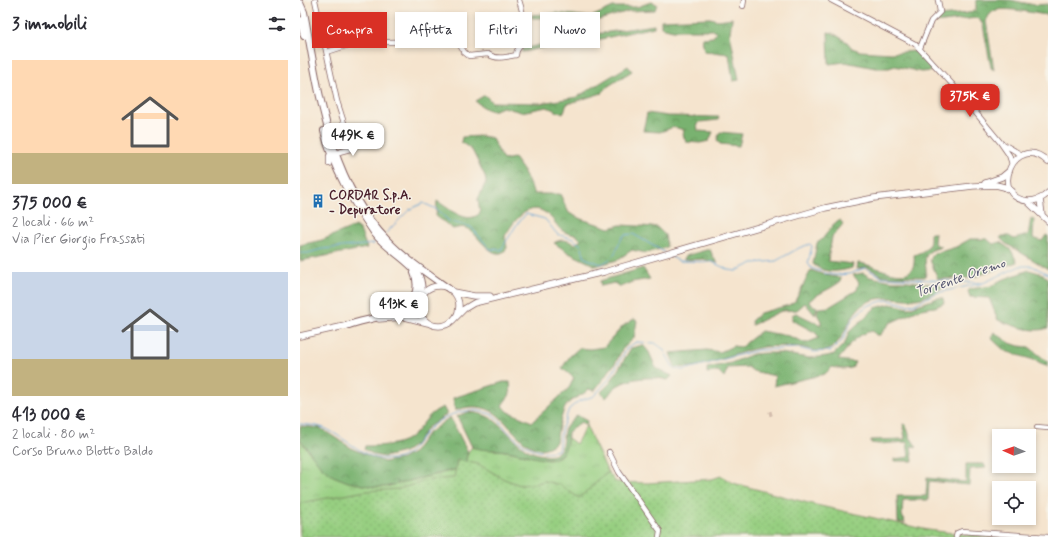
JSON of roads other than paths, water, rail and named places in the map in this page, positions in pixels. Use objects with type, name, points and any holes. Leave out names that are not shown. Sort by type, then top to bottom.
[{"type":"highway","points":[[300,3],[304,12],[327,128],[337,159],[378,233]]},
{"type":"highway","points":[[301,22],[328,149],[343,183],[378,233],[419,276],[421,299]]},
{"type":"highway","points":[[386,243],[418,268],[450,290]]},
{"type":"highway","points":[[346,326],[358,321],[403,309],[410,303],[415,294],[417,285],[415,276],[410,266]]},
{"type":"main road","points":[[1048,162],[1041,156],[1035,154],[1022,155],[1012,164],[1008,172],[1008,185],[1012,191],[1021,199],[1027,201],[1048,222]]},
{"type":"main road","points":[[1041,156],[1048,154]]},
{"type":"main road","points":[[973,186],[994,181],[1008,172]]},
{"type":"main road","points":[[300,336],[372,321],[405,317],[442,326],[454,319],[464,309],[474,303],[498,296],[604,272],[825,208],[874,198],[973,186],[996,185],[1012,191]]},
{"type":"main road","points":[[1027,201],[1040,199],[1047,194]]},
{"type":"main road","points":[[1040,199],[1043,217]]},
{"type":"main road","points":[[372,321],[404,312],[434,288],[474,296],[498,296]]},
{"type":"main road","points":[[450,290],[459,304],[454,319]]},
{"type":"main road","points":[[421,299],[420,311],[428,323]]},
{"type":"street","points":[[315,0],[337,101],[351,145],[348,150],[339,152]]},
{"type":"street","points":[[327,52],[354,43],[457,40],[464,52],[469,56],[488,54],[492,57],[499,57],[516,55],[516,50],[521,44],[524,15],[519,0]]},
{"type":"street","points":[[742,6],[744,0]]},
{"type":"street","points":[[832,0],[920,48],[1000,142],[1009,155],[1012,164]]},
{"type":"street","points":[[920,48],[931,21],[940,12],[938,0]]},
{"type":"street","points":[[1000,142],[1022,155]]},
{"type":"street","points":[[329,156],[329,164]]},
{"type":"street","points":[[1037,427],[1048,428]]},
{"type":"street","points":[[608,452],[619,472],[660,531],[659,537]]},
{"type":"street","points":[[956,536],[957,533],[962,532],[1048,537]]},
{"type":"waterway","points":[[386,233],[409,210],[423,203],[436,209],[449,221],[471,227],[490,249],[501,250],[517,224],[526,214],[545,219],[557,234],[573,239],[581,245],[585,258],[601,264],[616,252],[624,235],[633,234],[664,252]]},
{"type":"waterway","points":[[300,253],[308,253],[322,249],[373,244],[377,240]]},
{"type":"waterway","points":[[668,255],[679,261],[712,262],[729,270],[736,271],[753,263],[776,261],[799,248],[810,244],[812,246],[808,263],[811,268],[828,274],[849,274],[865,268],[882,277],[981,283]]},
{"type":"waterway","name":"Torrente Oremo","points":[[300,424],[314,425],[328,430],[375,458],[391,459],[404,456],[408,453],[424,434],[442,419],[464,411],[479,411],[495,416],[510,434],[522,443],[536,450],[550,452],[558,450],[561,431],[569,409],[579,401],[594,396],[609,379],[627,348],[636,342],[655,343],[663,349],[674,369],[684,370],[758,350],[798,348],[814,352],[831,351],[842,341],[852,320],[867,306],[889,300],[907,305],[915,304],[936,293],[983,283],[1020,266],[1032,266],[1048,274]]},
{"type":"place","name":"CORDAR S.p.A. - Depuratore","points":[[318,201]]}]
